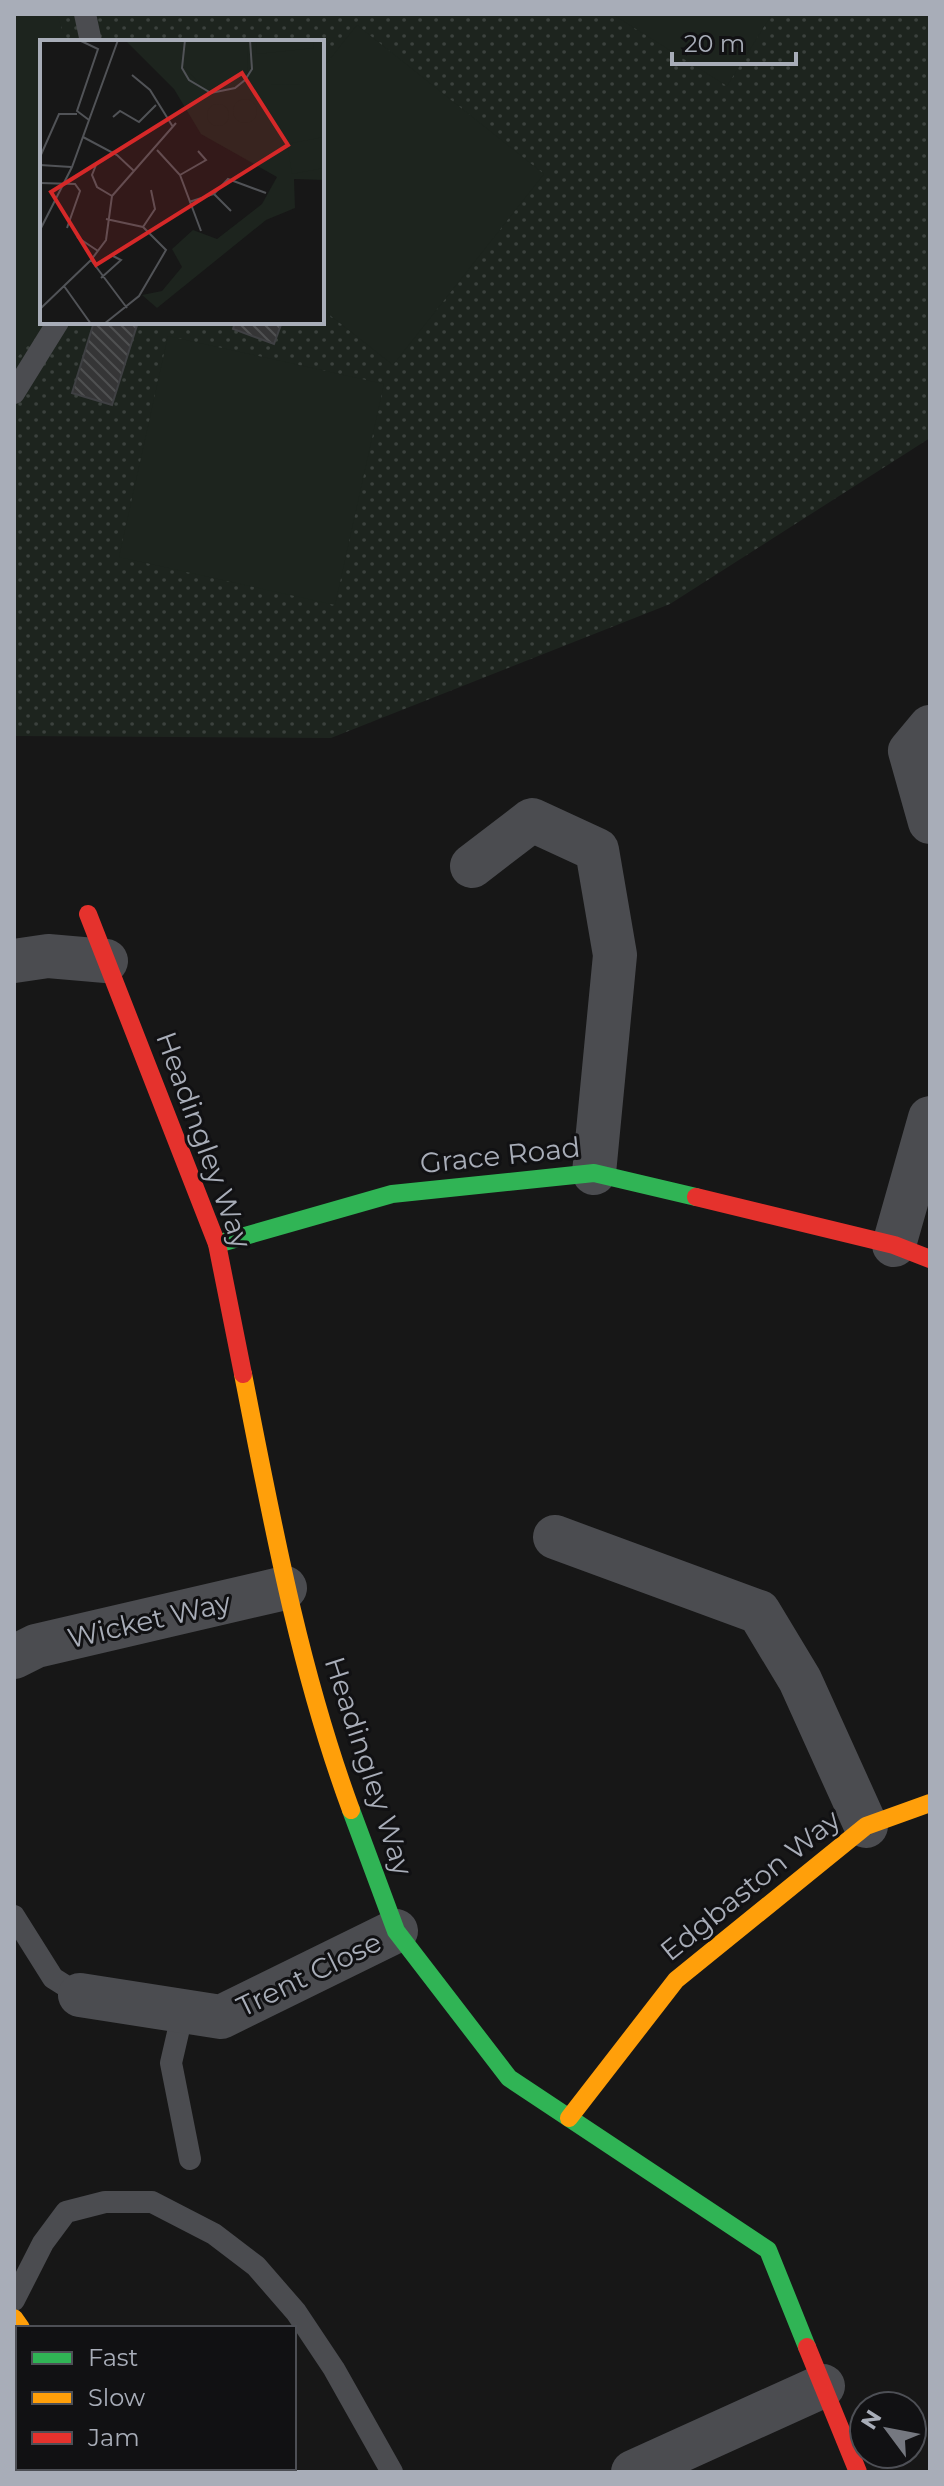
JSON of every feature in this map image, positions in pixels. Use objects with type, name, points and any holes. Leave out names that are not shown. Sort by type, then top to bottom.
[{"type":"street","points":[[930,727],[910,751],[930,822]]},
{"type":"street","points":[[472,866],[532,820],[597,850],[615,955],[594,1173]]},
{"type":"street","name":"Headingley Way","points":[[88,914],[217,1244],[285,1588],[328,1748],[396,1931],[509,2078],[768,2250],[858,2472]]},
{"type":"street","points":[[14,961],[48,956],[106,961]]},
{"type":"street","points":[[912,1252],[930,1118]]},
{"type":"street","name":"Grace Road","points":[[217,1244],[392,1194],[594,1173],[912,1252]]},
{"type":"street","points":[[555,1537],[759,1612],[800,1680],[866,1826]]},
{"type":"street","name":"Wicket Way","points":[[14,1657],[36,1646],[285,1588]]},
{"type":"street","name":"Edgbaston Way","points":[[569,2118],[676,1980],[866,1826],[930,1803]]},
{"type":"street","name":"Trent Close","points":[[80,1995],[221,2017],[396,1931]]},
{"type":"street","points":[[633,2472],[823,2386]]},
{"type":"lane","points":[[85,14],[91,40]]},
{"type":"lane","points":[[14,393],[57,324]]},
{"type":"lane","points":[[14,1916],[53,1978],[80,1995]]},
{"type":"lane","points":[[183,2011],[171,2063],[190,2159]]},
{"type":"lane","points":[[14,2300],[43,2243],[66,2212],[105,2202],[152,2202],[214,2234],[256,2266],[296,2312],[334,2369],[392,2472]]},
{"type":"shaded area","points":[[14,14],[930,14],[930,438],[670,604],[331,738],[14,736]]},
{"type":"shaded area","points":[[14,14],[57,14],[65,40],[40,40],[40,321],[34,338],[14,361]]},
{"type":"shaded area","points":[[612,14],[772,14],[727,86]]},
{"type":"shaded area","points":[[357,25],[544,174],[393,365],[324,311],[324,66]]},
{"type":"shaded area","points":[[168,336],[384,384],[335,605],[119,557]]},
{"type":"building","points":[[93,324],[137,324],[112,405],[72,393]]},
{"type":"building","points":[[234,324],[281,324],[274,344],[233,329]]},
{"type":"traffic: fast","points":[[217,1244],[392,1194],[594,1173],[696,1197]]},
{"type":"traffic: fast","points":[[351,1810],[396,1931],[509,2078],[768,2250],[807,2347]]},
{"type":"traffic: slow","points":[[243,1374],[302,1649],[351,1810]]},
{"type":"traffic: slow","points":[[569,2118],[676,1980],[866,1826],[930,1803]]},
{"type":"traffic: slow","points":[[14,2318],[20,2326]]},
{"type":"traffic: jam","points":[[88,914],[217,1244],[243,1374]]},
{"type":"traffic: jam","points":[[696,1197],[894,1245],[930,1259]]},
{"type":"traffic: jam","points":[[807,2347],[858,2472]]}]
